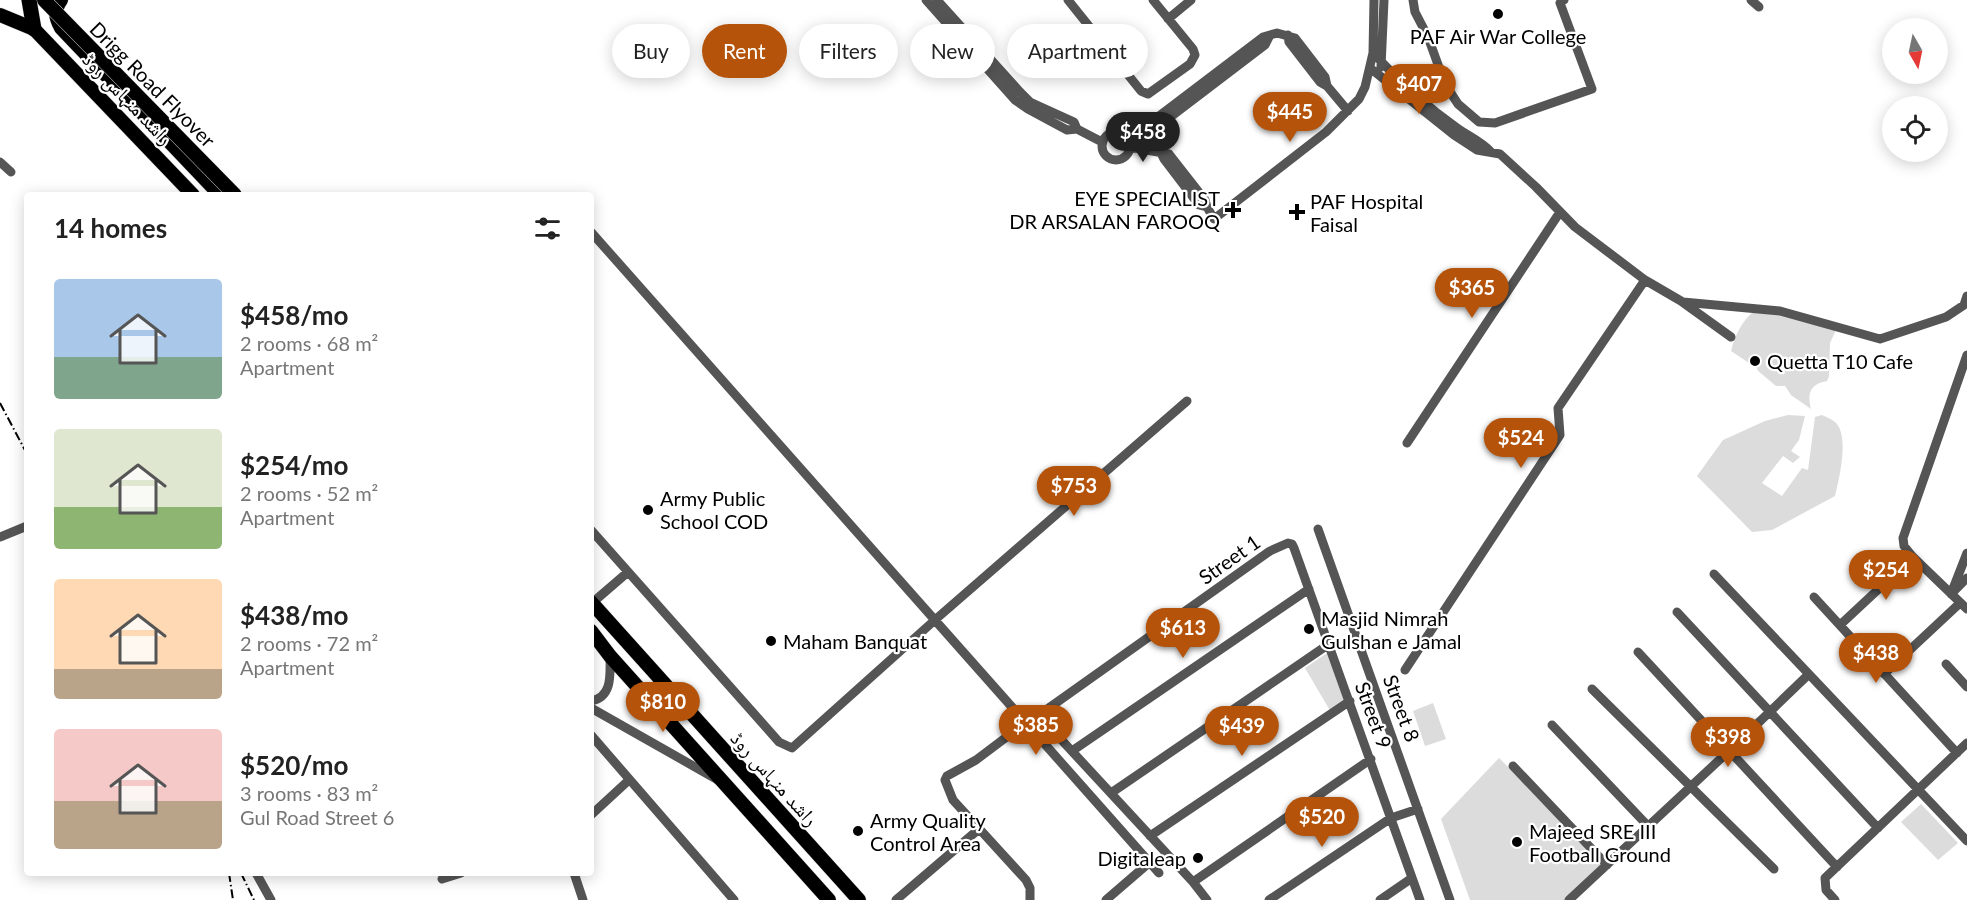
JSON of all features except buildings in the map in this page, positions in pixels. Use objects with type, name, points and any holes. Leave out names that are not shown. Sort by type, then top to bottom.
[{"type":"highway","points":[[29,0],[34,29]]},
{"type":"main road","name":"Drigg Road Flyover","points":[[44,0],[232,192]]},
{"type":"main road","name":"راشد منہاس روڈ","points":[[61,0],[56,7],[55,14],[61,28],[217,192]]},
{"type":"main road","points":[[0,15],[34,29]]},
{"type":"main road","name":"راشد منہاس روڈ","points":[[34,29],[190,192]]},
{"type":"main road","name":"راشد منہاس روڈ","points":[[594,605],[859,900]]},
{"type":"main road","points":[[594,635],[610,656],[829,900]]},
{"type":"street","points":[[926,0],[1015,100],[1067,130],[1077,129],[1102,142]]},
{"type":"street","points":[[937,0],[1030,102],[1074,122],[1077,129]]},
{"type":"street","points":[[1068,0],[1141,92],[1148,94],[1190,64],[1195,55],[1153,0]]},
{"type":"street","points":[[1168,19],[1191,0]]},
{"type":"street","points":[[1348,111],[1327,86],[1320,82],[1289,42],[1288,35],[1277,33],[1269,37],[1265,45],[1160,125],[1154,125],[1130,144],[1128,154],[1123,159],[1117,161],[1110,159],[1104,155],[1102,148],[1102,142],[1106,136],[1112,132],[1119,132],[1125,135],[1130,144],[1161,153],[1199,205],[1207,207],[1214,219],[1326,132],[1348,111],[1359,99],[1365,87],[1373,53],[1374,0]]},
{"type":"street","points":[[1380,76],[1384,0]]},
{"type":"street","points":[[1413,0],[1415,12],[1428,37],[1445,84],[1458,104],[1479,122],[1495,123],[1592,89],[1560,3],[1564,0]]},
{"type":"street","points":[[1751,0],[1759,7]]},
{"type":"street","points":[[1373,53],[1398,80],[1457,128],[1483,144],[1491,152]]},
{"type":"street","points":[[1370,68],[1469,145],[1477,150],[1500,154],[1575,227],[1645,280],[1681,301],[1731,336]]},
{"type":"street","points":[[0,162],[11,172]]},
{"type":"street","points":[[1407,443],[1560,212]]},
{"type":"street","points":[[594,235],[1159,873]]},
{"type":"street","points":[[1405,670],[1560,435],[1558,408],[1645,280]]},
{"type":"street","points":[[1681,301],[1780,310],[1880,339],[1946,317],[1964,305],[1967,296]]},
{"type":"street","points":[[1884,674],[1964,606],[1913,557],[1904,546],[1903,538],[1967,356]]},
{"type":"street","points":[[594,533],[779,742],[792,748],[1186,400]]},
{"type":"street","points":[[0,537],[24,527]]},
{"type":"street","name":"Street 8","points":[[1318,530],[1450,900]]},
{"type":"street","name":"Street 1","points":[[1072,751],[1044,721],[1042,715],[1046,710],[1270,551],[1288,543],[1292,544]]},
{"type":"street","name":"Street 9","points":[[1292,544],[1420,900]]},
{"type":"street","points":[[1951,594],[1967,553]]},
{"type":"street","points":[[1840,625],[1913,557]]},
{"type":"street","points":[[594,600],[628,572]]},
{"type":"street","points":[[1713,574],[1967,841]]},
{"type":"street","points":[[1951,594],[1967,578]]},
{"type":"street","points":[[1207,900],[1072,751],[1309,589]]},
{"type":"street","points":[[1814,597],[1957,753]]},
{"type":"street","points":[[1677,612],[1878,828]]},
{"type":"street","points":[[1111,793],[1329,644]]},
{"type":"street","points":[[1638,652],[1837,867]]},
{"type":"street","points":[[594,700],[601,697],[608,687],[610,656]]},
{"type":"street","points":[[1946,664],[1967,687]]},
{"type":"street","points":[[1569,900],[1809,674]]},
{"type":"street","points":[[1592,689],[1774,869]]},
{"type":"street","points":[[1150,836],[1350,702]]},
{"type":"street","points":[[594,710],[723,783]]},
{"type":"street","points":[[1025,723],[976,760],[947,776],[945,780],[952,800],[1026,880],[1030,888],[1030,900]]},
{"type":"street","points":[[1552,725],[1648,826]]},
{"type":"street","points":[[594,739],[734,900]]},
{"type":"street","points":[[1835,900],[1826,890],[1825,878],[1967,743]]},
{"type":"street","points":[[1193,882],[1371,759]]},
{"type":"street","points":[[1513,766],[1607,865]]},
{"type":"street","points":[[594,812],[628,780]]},
{"type":"street","points":[[1269,900],[1391,818],[1418,809]]},
{"type":"street","points":[[896,900],[979,828]]},
{"type":"street","points":[[1106,900],[1150,862]]},
{"type":"street","points":[[258,876],[271,900]]},
{"type":"street","points":[[442,879],[452,876]]},
{"type":"street","points":[[575,876],[583,900]]},
{"type":"street","points":[[1380,900],[1412,878]]},
{"type":"shaded area","points":[[1754,311],[1777,313],[1836,330],[1830,343],[1829,376],[1827,381],[1817,384],[1811,390],[1809,398],[1811,409],[1791,395],[1785,386],[1776,386],[1758,369],[1731,351],[1740,329]]},
{"type":"shaded area","points":[[1788,415],[1805,416],[1799,440],[1791,451],[1800,457],[1793,463],[1783,456],[1762,483],[1782,496],[1802,468],[1808,470],[1815,417],[1822,415],[1835,422],[1842,437],[1842,457],[1835,496],[1772,530],[1752,532],[1697,476],[1723,440],[1765,421]]},
{"type":"shaded area","points":[[1330,651],[1350,701],[1332,714],[1305,668]]},
{"type":"shaded area","points":[[1433,703],[1446,739],[1425,746],[1413,711]]},
{"type":"shaded area","name":"Majeed SRE III Football Ground","points":[[1499,758],[1607,865],[1567,900],[1470,900],[1441,819]]},
{"type":"shaded area","points":[[1921,804],[1958,843],[1938,860],[1901,822]]},
{"type":"railway","points":[[0,403],[24,448]]},
{"type":"railway","points":[[229,876],[233,900]]},
{"type":"railway","points":[[242,876],[254,900]]},
{"type":"place","name":"PAF Air War College","points":[[1498,14]]},
{"type":"place","name":"EYE SPECIALIST DR ARSALAN FAROOQ","points":[[1233,210]]},
{"type":"place","name":"PAF Hospital Faisal","points":[[1297,212]]},
{"type":"place","name":"Quetta T10 Cafe","points":[[1755,361]]},
{"type":"place","name":"Army Public School COD","points":[[648,510]]},
{"type":"place","name":"Masjid Nimrah Gulshan e Jamal","points":[[1309,629]]},
{"type":"place","name":"Maham Banquat","points":[[771,641]]},
{"type":"place","name":"Army Quality Control Area","points":[[858,831]]},
{"type":"place","name":"Majeed SRE III Football Ground","points":[[1517,842]]},
{"type":"place","name":"Digitaleap","points":[[1198,858]]}]
